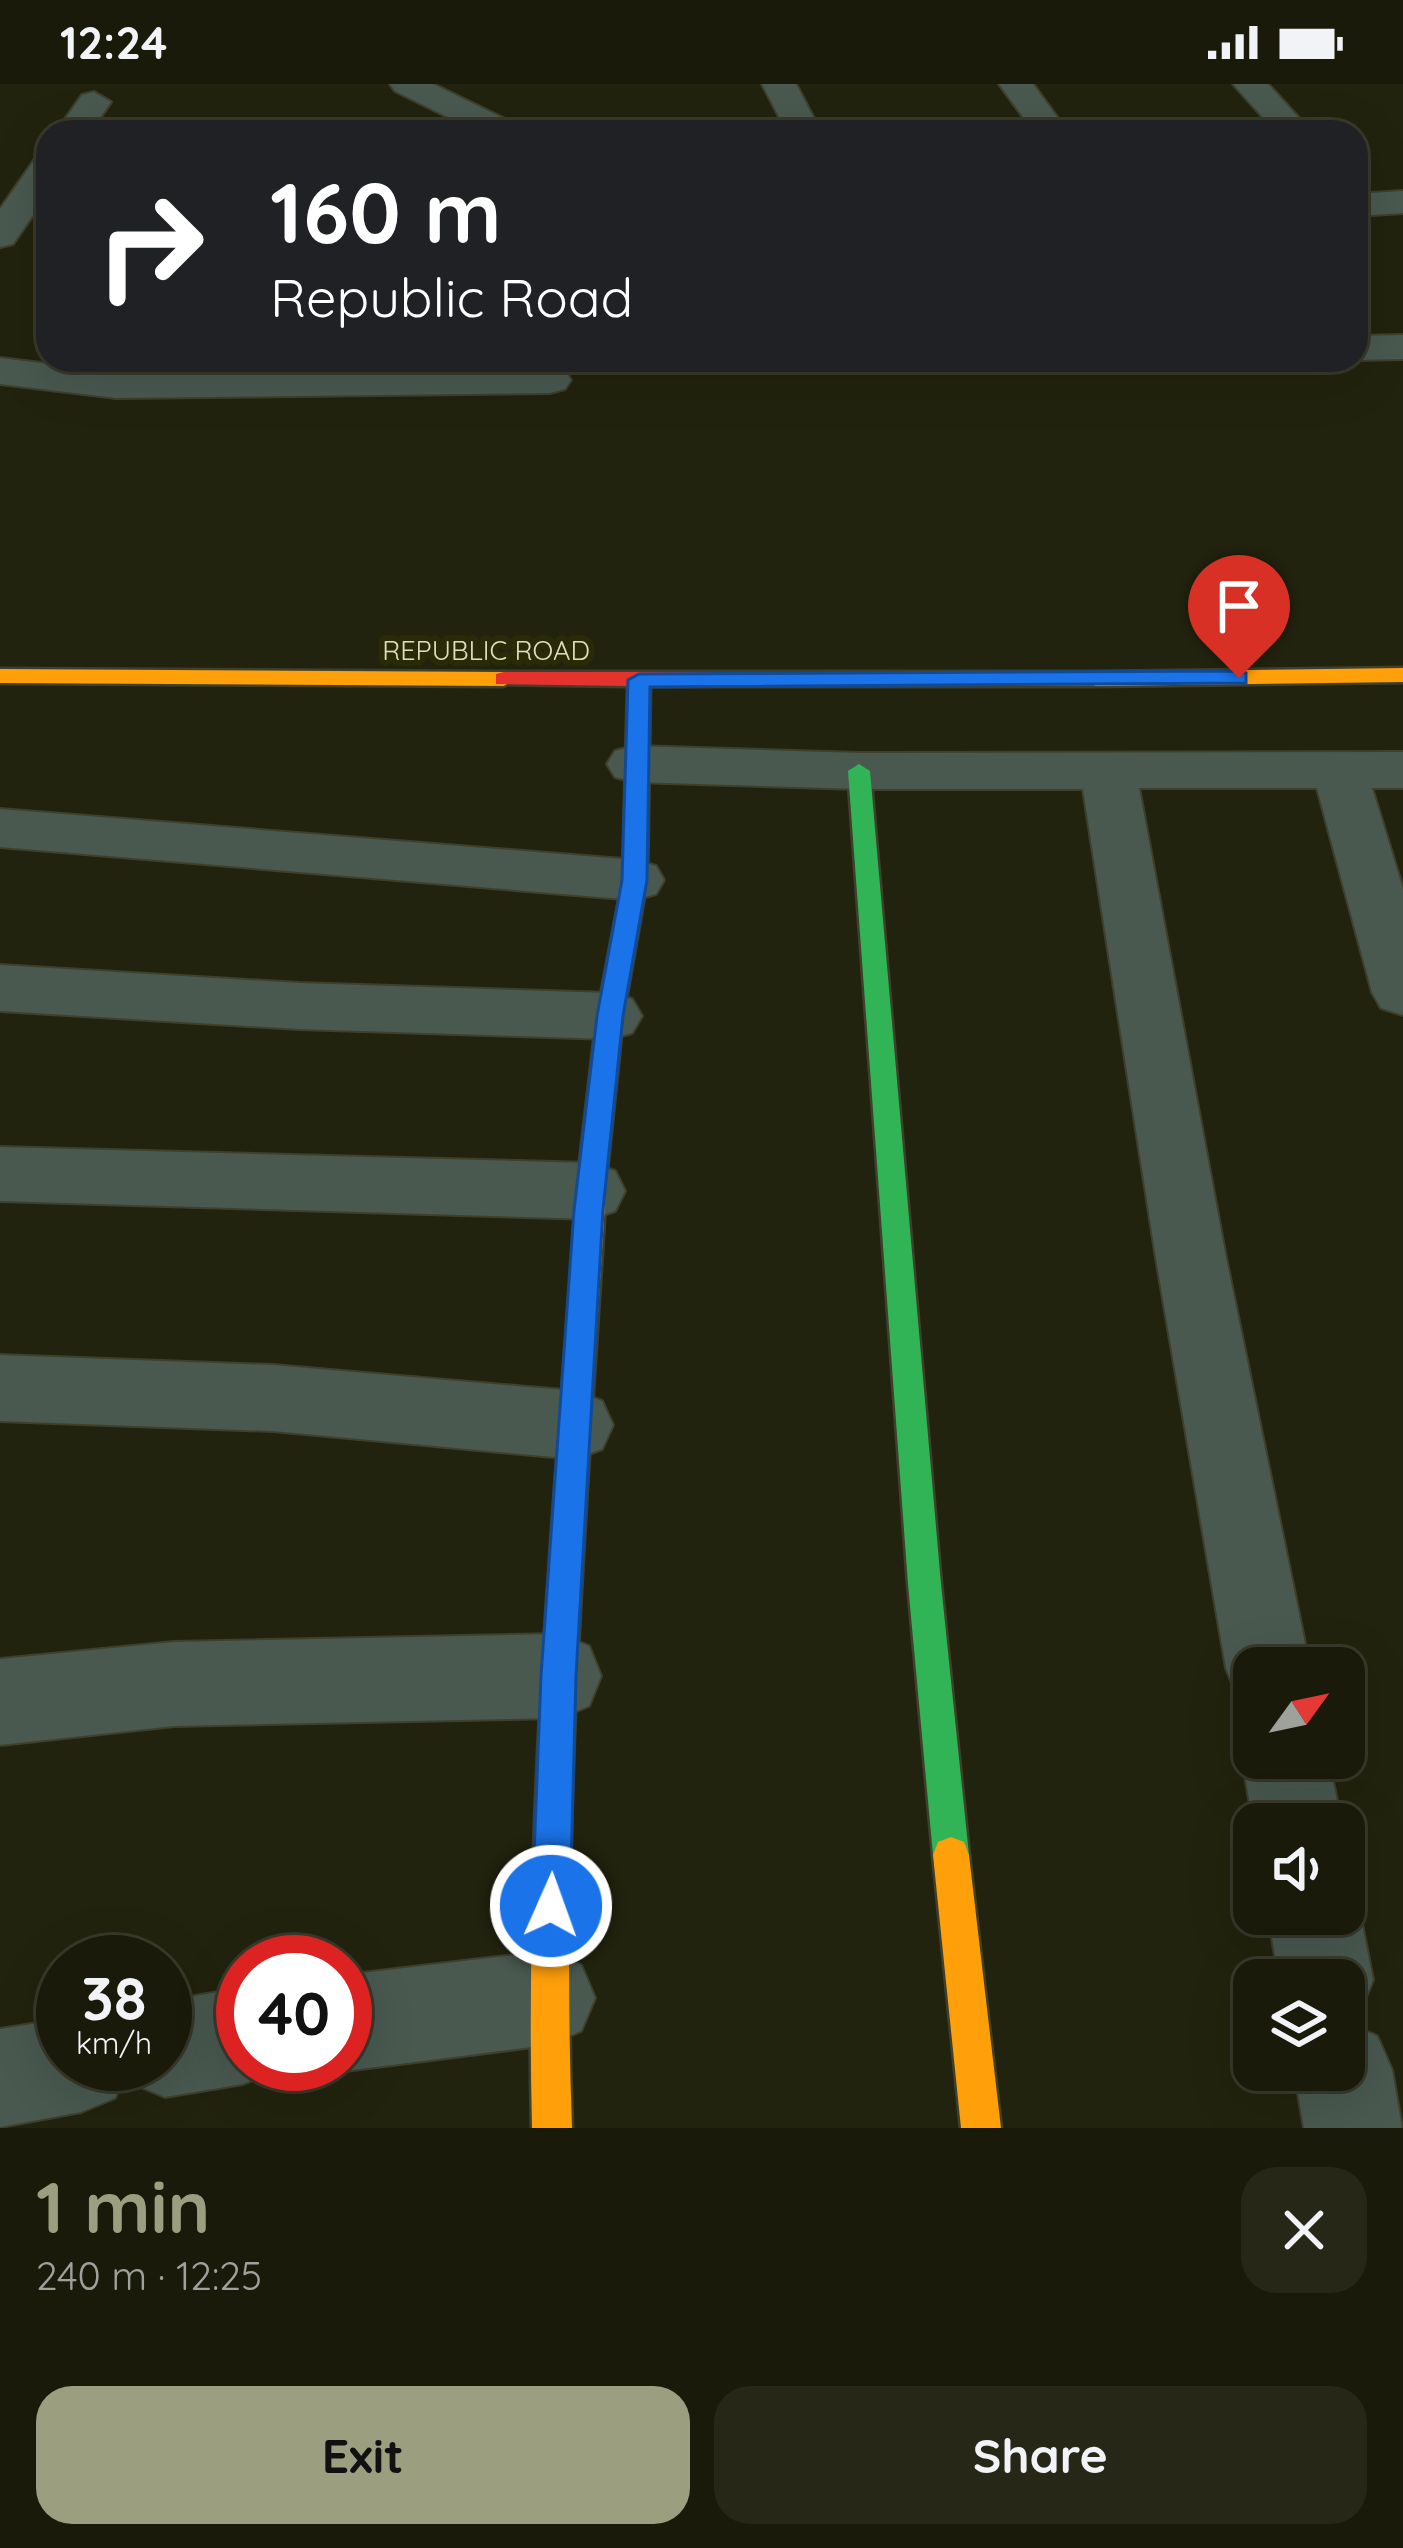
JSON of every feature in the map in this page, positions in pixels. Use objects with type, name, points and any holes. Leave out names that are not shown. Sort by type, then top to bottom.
[{"type":"street","points":[[407,84],[480,120]]},
{"type":"street","points":[[779,84],[798,120]]},
{"type":"street","points":[[1016,84],[1042,120]]},
{"type":"street","points":[[1250,84],[1284,120]]},
{"type":"street","points":[[81,120],[94,102]]},
{"type":"street","points":[[0,236],[36,184]]},
{"type":"street","points":[[1368,202],[1403,202]]},
{"type":"street","points":[[1368,348],[1403,347]]},
{"type":"street","points":[[0,371],[116,385],[204,372],[550,380]]},
{"type":"street","name":"REPUBLIC ROAD","points":[[0,676],[639,680],[1403,675]]},
{"type":"street","points":[[551,2128],[548,1998],[559,1676],[574,1425],[610,1016],[634,880],[639,680]]},
{"type":"street","points":[[634,764],[859,771],[1403,770]]},
{"type":"street","points":[[859,771],[888,1080],[923,1604],[981,2128]]},
{"type":"street","points":[[1108,771],[1191,1258],[1264,1647]]},
{"type":"street","points":[[1340,772],[1403,992]]},
{"type":"street","points":[[0,828],[634,880]]},
{"type":"street","points":[[0,988],[299,1006],[610,1016]]},
{"type":"street","points":[[0,1174],[591,1191]]},
{"type":"street","points":[[0,1388],[273,1398],[574,1425]]},
{"type":"street","points":[[0,1702],[174,1684],[559,1676]]},
{"type":"street","points":[[372,2020],[548,1998]]},
{"type":"street","points":[[0,2078],[36,2072]]},
{"type":"street","points":[[1347,2091],[1353,2128]]},
{"type":"traffic: fast","points":[[859,771],[951,1855]]},
{"type":"traffic: slow","points":[[1094,679],[1403,675]]},
{"type":"traffic: slow","points":[[0,676],[504,679]]},
{"type":"traffic: slow","points":[[552,2128],[548,1998],[559,1676],[593,1170]]},
{"type":"traffic: slow","points":[[951,1855],[981,2128]]},
{"type":"traffic: jam","points":[[504,679],[1094,679]]},
{"type":"traffic: jam","points":[[593,1170],[610,1016],[635,880],[639,680]]},
{"type":"route","points":[[551,1906],[559,1676],[588,1210],[610,1016],[634,880],[639,680],[1239,678]]}]
